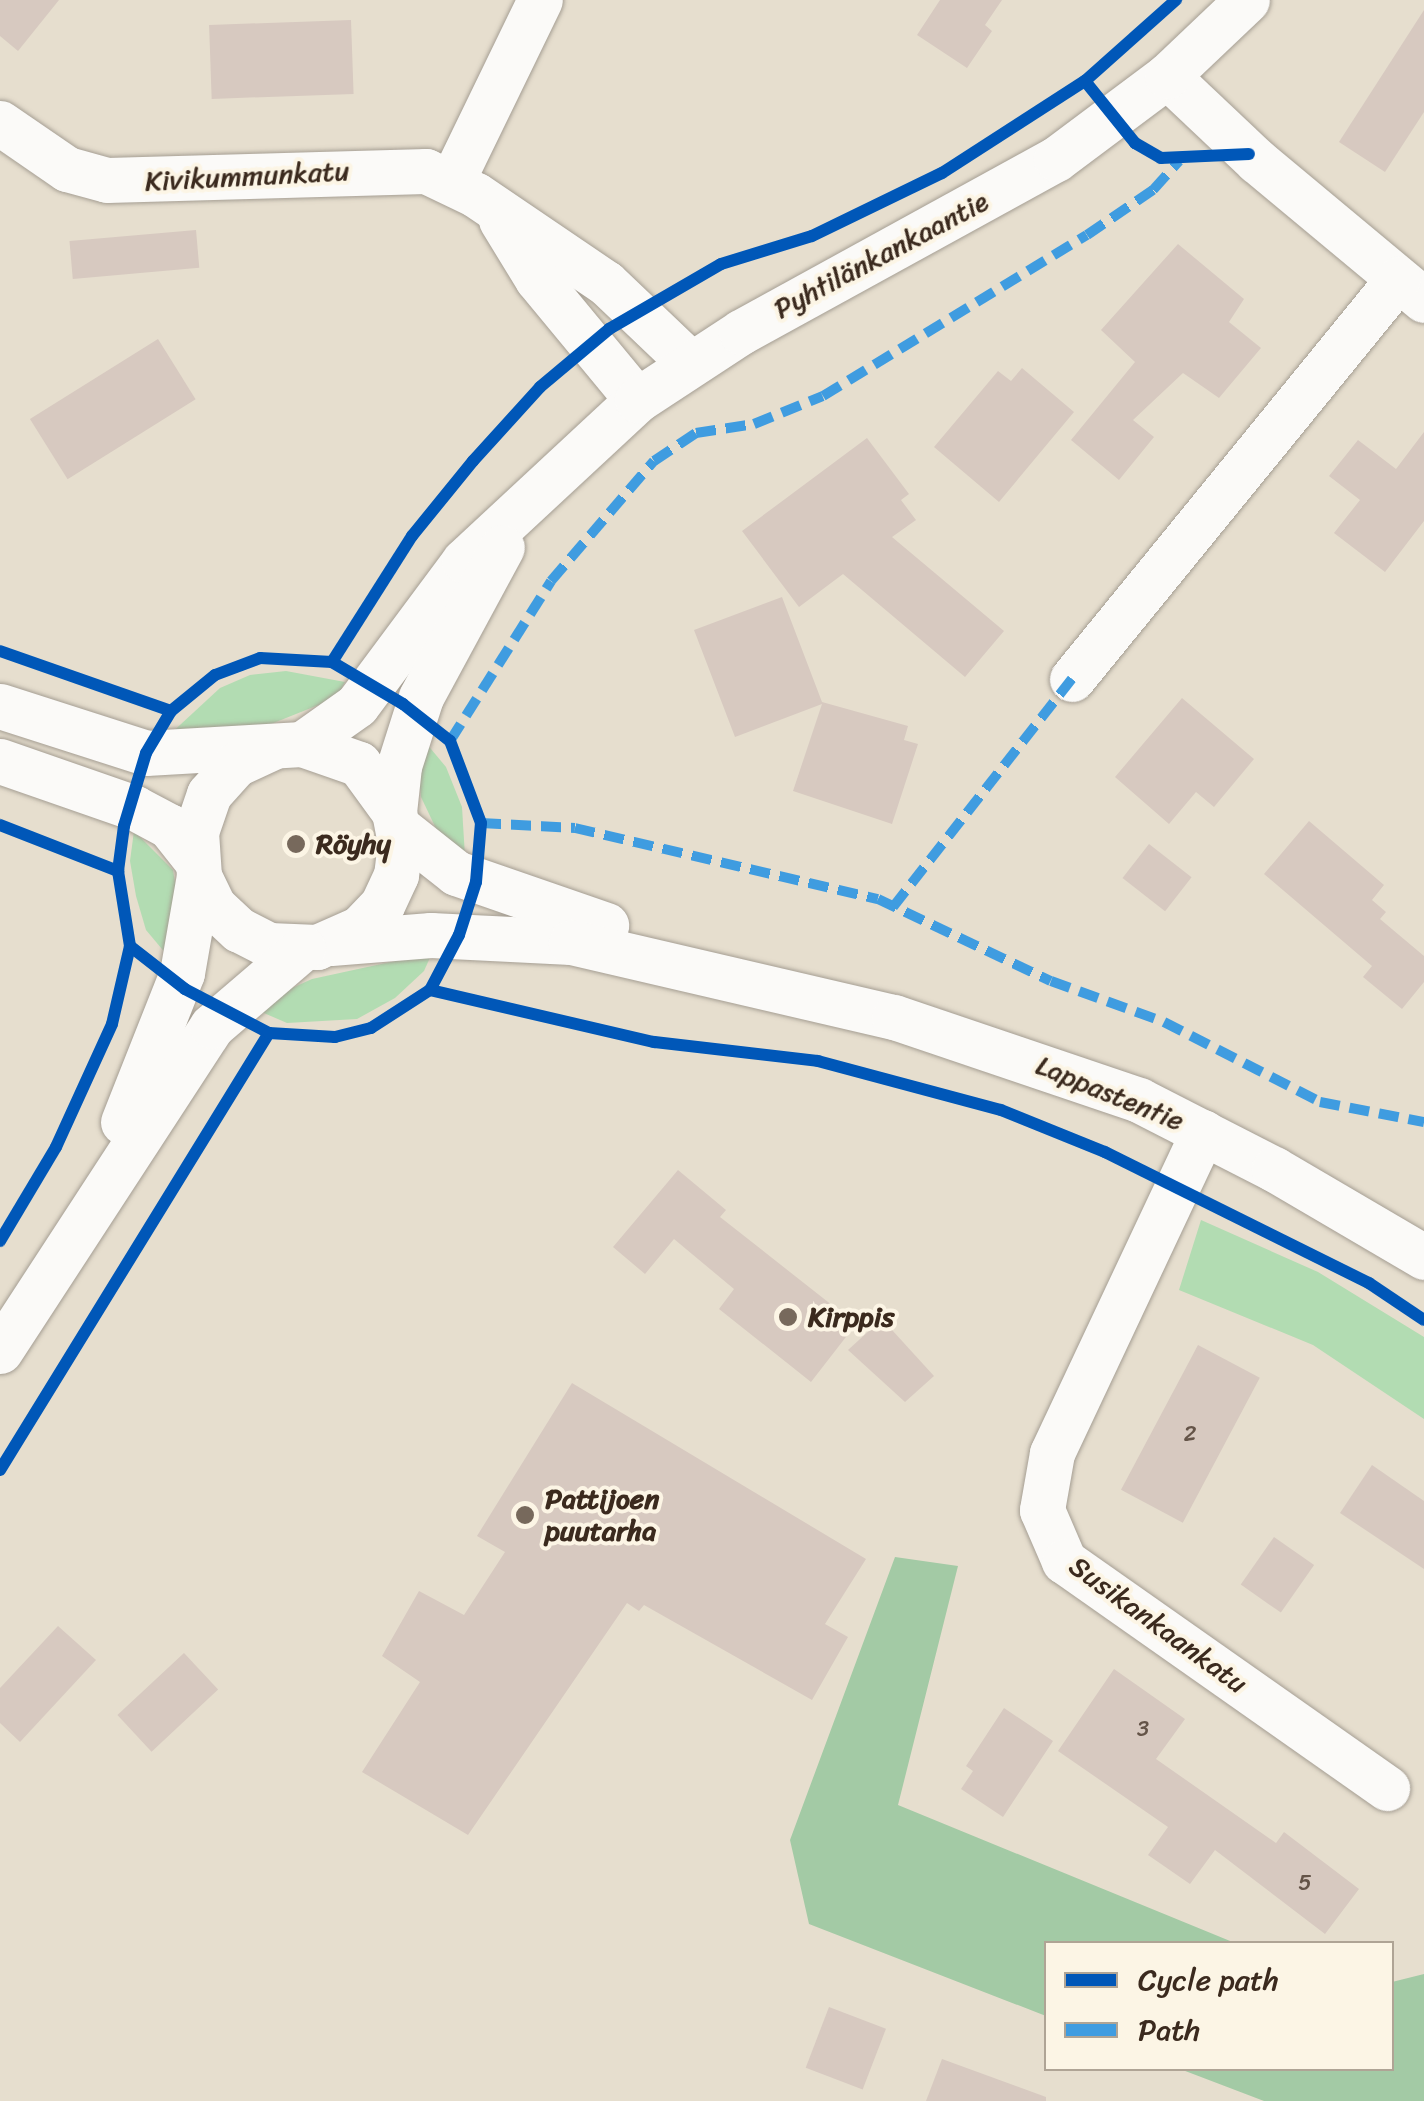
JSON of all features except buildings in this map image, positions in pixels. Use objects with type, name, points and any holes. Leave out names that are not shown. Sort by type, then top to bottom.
[{"type":"street","points":[[452,181],[540,0]]},
{"type":"street","name":"Pyhtilänkankaantie","points":[[288,745],[357,705],[464,561],[638,400],[691,364],[1056,159],[1167,76],[1248,0]]},
{"type":"street","points":[[1072,679],[1411,289],[1167,76]]},
{"type":"street","name":"Kivikummunkatu","points":[[0,122],[67,169],[106,180],[202,182],[403,168],[452,181],[606,283],[691,364]]},
{"type":"street","name":"Kivikummunkatu","points":[[497,214],[538,279],[638,400]]},
{"type":"street","name":"Pyhtilänkankaantie","points":[[396,820],[399,766],[421,697],[519,514]]},
{"type":"street","points":[[0,706],[146,753],[288,745],[358,764],[396,820],[390,890],[360,928],[317,946],[212,1026],[0,1350]]},
{"type":"street","points":[[99,1195],[182,973],[197,868],[198,819],[209,794],[236,764],[288,745]]},
{"type":"street","points":[[0,761],[135,808],[169,826],[197,868],[214,907],[239,930],[270,945],[317,946]]},
{"type":"street","name":"Lappastentie","points":[[396,820],[425,852],[493,890],[772,984],[1009,1052],[1204,1132],[1424,1258]]},
{"type":"street","name":"Lappastentie","points":[[317,946],[505,935],[571,942],[772,984]]},
{"type":"street","name":"Susikankaankatu","points":[[1204,1132],[1052,1453],[1042,1510],[1064,1561],[1387,1788]]},
{"type":"green space","points":[[286,671],[345,682],[336,698],[271,724],[167,737],[220,688],[250,675]]},
{"type":"green space","points":[[426,743],[446,767],[462,807],[465,857],[441,839],[421,797],[418,768]]},
{"type":"green space","points":[[134,831],[173,870],[177,894],[167,955],[146,930],[136,896],[130,861]]},
{"type":"green space","points":[[432,953],[424,971],[395,998],[357,1019],[287,1023],[250,1007],[312,979]]},
{"type":"green space","points":[[1201,1220],[1318,1272],[1424,1337],[1424,1419],[1313,1345],[1179,1290]]},
{"type":"green space","points":[[895,1557],[958,1566],[898,1805],[1230,1941],[1044,1941],[1044,2015],[809,1924],[790,1840]]},
{"type":"green space","points":[[1424,1974],[1424,2101],[1264,2101],[1185,2071],[1394,2071],[1394,1982]]},
{"type":"marked path","points":[[450,741],[551,581],[654,461],[696,433],[754,424],[823,396],[1087,235],[1153,190],[1179,161]]},
{"type":"marked path","points":[[893,907],[1072,679]]},
{"type":"marked path","points":[[481,823],[575,828],[878,899],[1051,981],[1164,1022],[1320,1102],[1424,1122]]},
{"type":"cycle path","points":[[269,1033],[185,989],[130,946],[118,871],[124,826],[146,753],[171,711],[215,675],[260,658],[332,662],[412,536],[473,461],[540,387],[609,329],[721,264],[812,236],[942,173],[1085,81],[1176,0]]},
{"type":"cycle path","points":[[1085,81],[1135,143],[1161,158],[1249,154]]},
{"type":"cycle path","points":[[0,651],[171,711]]},
{"type":"cycle path","points":[[0,1470],[269,1033],[335,1037],[371,1028],[430,990],[459,935],[476,882],[481,823],[450,741],[403,704],[332,662]]},
{"type":"cycle path","points":[[0,825],[118,871]]},
{"type":"cycle path","points":[[0,1241],[56,1147],[112,1024],[130,946]]},
{"type":"cycle path","points":[[430,990],[654,1042],[818,1061],[1001,1110],[1105,1152],[1369,1283],[1424,1320]]},
{"type":"place","name":"Röyhy","points":[[296,844]]},
{"type":"place","name":"Kirppis","points":[[788,1317]]},
{"type":"place","name":"Pattijoen puutarha","points":[[525,1515]]}]
